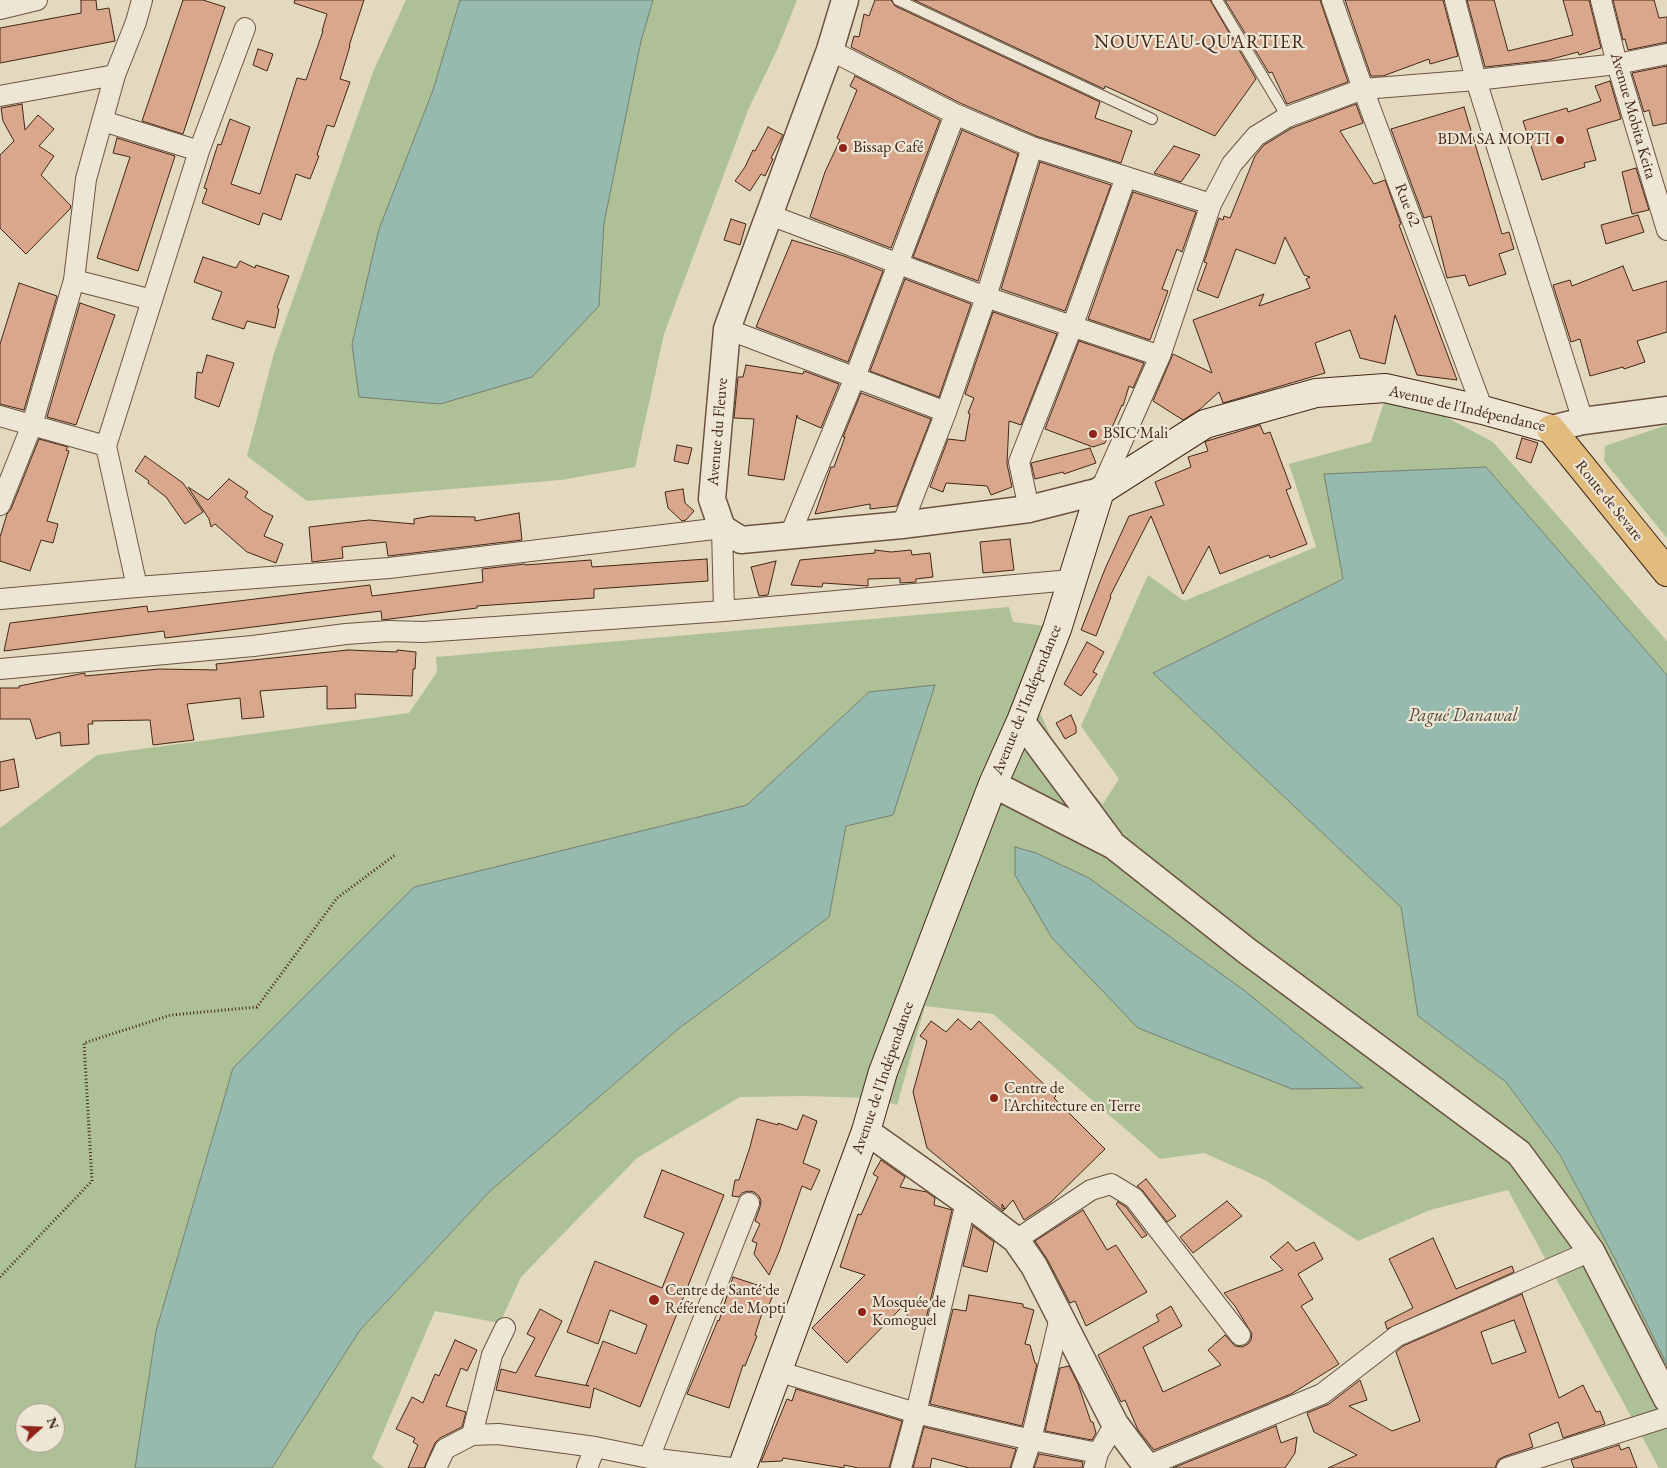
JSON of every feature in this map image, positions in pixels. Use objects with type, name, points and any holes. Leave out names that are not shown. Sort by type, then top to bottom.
[{"type":"main road","name":"Avenue de l'Indépendance","points":[[742,1468],[866,1131],[882,1072],[993,784],[1021,721],[1057,629],[1100,491],[1205,424],[1316,393],[1385,388],[1483,410],[1551,429]]},
{"type":"main road","name":"Route de Sevare","points":[[1551,429],[1667,572]]},
{"type":"street","points":[[0,9],[37,0]]},
{"type":"street","points":[[0,505],[32,425],[74,280],[86,179],[115,75],[136,22],[142,0]]},
{"type":"street","name":"Avenue du Fleuve","points":[[722,528],[712,499],[727,329],[830,50],[845,0]]},
{"type":"street","name":"Rue 62","points":[[1332,0],[1363,89],[1483,410]]},
{"type":"street","points":[[1455,0],[1476,80],[1583,421]]},
{"type":"street","name":"Avenue Mobita Keita","points":[[1601,0],[1667,230]]},
{"type":"street","points":[[137,587],[106,446],[199,151],[245,28]]},
{"type":"street","points":[[830,50],[955,114],[1032,147],[1212,204]]},
{"type":"street","points":[[0,599],[389,568],[722,528],[741,540],[902,525],[1029,509],[1100,491],[1160,356],[1212,204],[1232,164],[1256,136],[1287,117],[1363,89],[1476,80],[1618,64],[1667,54]]},
{"type":"street","points":[[0,96],[115,75]]},
{"type":"street","points":[[790,535],[855,378],[955,114]]},
{"type":"street","points":[[102,122],[199,151]]},
{"type":"street","points":[[902,525],[946,412],[986,297],[1032,147]]},
{"type":"street","points":[[1029,509],[1020,462],[1072,327],[1126,177]]},
{"type":"street","points":[[770,215],[986,297],[1160,356]]},
{"type":"street","points":[[74,280],[152,300]]},
{"type":"street","points":[[727,329],[946,412]]},
{"type":"street","name":"Avenue de l'Indépendance","points":[[1551,429],[1583,421],[1667,410]]},
{"type":"street","points":[[0,416],[106,446]]},
{"type":"street","points":[[722,528],[724,611]]},
{"type":"street","points":[[0,669],[253,646],[346,634],[389,631],[423,632],[724,611],[1072,580]]},
{"type":"street","points":[[1021,721],[1114,846]]},
{"type":"street","points":[[993,784],[1114,846],[1246,951],[1519,1152],[1591,1251],[1667,1399]]},
{"type":"street","points":[[866,1131],[1016,1240],[1034,1266],[1115,1424],[1147,1467],[1322,1394],[1397,1336],[1591,1251]]},
{"type":"street","points":[[1016,1240],[1091,1190],[1111,1184],[1134,1198],[1240,1335]]},
{"type":"street","points":[[901,1468],[916,1413],[966,1202]]},
{"type":"street","points":[[649,1458],[749,1203]]},
{"type":"street","points":[[1022,1468],[1031,1440],[1060,1317]]},
{"type":"street","points":[[472,1435],[492,1354],[505,1328]]},
{"type":"street","points":[[777,1371],[916,1413],[1031,1440],[1096,1461],[1115,1424]]},
{"type":"street","points":[[1507,1468],[1667,1417]]},
{"type":"street","points":[[436,1468],[445,1449],[472,1435],[498,1434],[595,1447],[649,1458],[731,1468]]},
{"type":"street","points":[[587,1468],[595,1447]]},
{"type":"lane","points":[[898,0],[1152,119]]},
{"type":"lane","points":[[1217,0],[1287,117]]},
{"type":"path","points":[[0,1276],[92,1180],[84,1043],[171,1015],[257,1007],[337,898],[395,855]]},
{"type":"green space","points":[[406,0],[460,0],[433,90],[379,229],[352,344],[599,306],[604,223],[641,41],[653,0],[797,0],[777,50],[748,110],[664,334],[635,467],[561,480],[307,501],[247,456],[274,353],[373,72]]},
{"type":"green space","points":[[1389,387],[1493,442],[1667,641],[1667,675],[1486,467],[1325,474],[1343,579],[1153,673],[1401,907],[1418,1016],[1506,1082],[1560,1155],[1615,1259],[1667,1365],[1667,1468],[1659,1468],[1508,1190],[1430,1210],[1358,1241],[1265,1180],[1204,1153],[1160,1159],[993,1014],[925,1006],[897,1105],[873,1098],[740,1097],[637,1158],[521,1277],[500,1323],[435,1311],[372,1458],[384,1468],[272,1468],[360,1330],[490,1191],[678,1029],[829,917],[846,826],[893,814],[935,685],[869,692],[747,805],[414,887],[233,1068],[156,1331],[135,1468],[0,1468],[0,828],[97,755],[409,713],[437,672],[436,657],[1009,607],[1013,622],[1054,627],[1030,690],[1063,764],[1103,804],[1119,779],[1081,726],[1148,575],[1184,601],[1316,547],[1289,464],[1371,442]]},
{"type":"green space","points":[[1667,425],[1667,538],[1604,461],[1605,446]]},
{"type":"water","points":[[460,0],[653,0],[641,41],[604,223],[599,306],[532,377],[440,404],[359,397],[352,344],[379,229],[433,90]]},
{"type":"water","name":"Pagué Danawal","points":[[1486,467],[1667,675],[1667,1365],[1615,1259],[1560,1155],[1506,1082],[1418,1016],[1401,907],[1153,673],[1343,579],[1324,474]]},
{"type":"water","points":[[935,685],[893,815],[846,826],[829,917],[678,1029],[490,1191],[360,1330],[272,1468],[135,1468],[156,1331],[233,1068],[414,887],[747,805],[869,692]]},
{"type":"water","points":[[1015,847],[1036,853],[1089,878],[1245,991],[1363,1088],[1292,1089],[1138,1028],[1052,938],[1015,875]]},
{"type":"building","points":[[81,0],[96,0],[97,10],[109,8],[115,41],[0,63],[0,28],[81,13]]},
{"type":"building","points":[[183,0],[203,0],[225,7],[183,134],[142,121]]},
{"type":"building","points":[[295,0],[364,0],[340,79],[350,82],[334,127],[327,125],[317,155],[319,156],[310,179],[296,174],[281,220],[263,213],[259,225],[202,203],[207,189],[204,188],[218,144],[221,145],[230,119],[250,127],[231,184],[260,194],[297,78],[306,80],[327,14],[294,3]]},
{"type":"building","points":[[875,0],[891,0],[895,6],[1100,102],[1095,118],[1132,131],[1121,163],[1036,136],[960,103],[851,47],[854,36],[859,37],[864,14],[869,16]]},
{"type":"building","points":[[914,0],[1210,0],[1256,79],[1215,136],[1105,86],[1104,89]]},
{"type":"building","points":[[1225,0],[1320,0],[1348,82],[1287,104],[1272,72],[1269,73]]},
{"type":"building","points":[[1345,0],[1443,0],[1458,56],[1430,64],[1429,59],[1383,76],[1371,76]]},
{"type":"building","points":[[1467,0],[1494,0],[1508,51],[1573,35],[1563,0],[1589,0],[1601,48],[1579,55],[1578,52],[1548,60],[1485,67]]},
{"type":"building","points":[[1613,0],[1654,0],[1659,18],[1667,17],[1667,42],[1628,50],[1625,39],[1623,40]]},
{"type":"building","points":[[258,49],[273,54],[267,71],[253,65]]},
{"type":"building","points":[[1667,66],[1667,123],[1653,126],[1649,110],[1644,112],[1632,73]]},
{"type":"building","points":[[855,76],[940,120],[891,248],[810,217],[825,172],[840,140],[837,138],[857,90],[850,86]]},
{"type":"building","name":"BDM SA MOPTI","points":[[1610,81],[1621,119],[1587,129],[1596,160],[1584,163],[1585,167],[1542,180],[1523,121],[1567,108],[1568,112],[1601,101],[1595,86]]},
{"type":"building","points":[[22,104],[25,130],[38,115],[54,129],[39,146],[54,156],[41,175],[71,206],[26,254],[0,228],[0,155],[14,141],[3,121],[1,108]]},
{"type":"building","points":[[1356,104],[1363,123],[1340,131],[1374,184],[1385,180],[1401,224],[1399,225],[1457,380],[1417,375],[1395,315],[1385,364],[1360,358],[1350,330],[1315,343],[1325,373],[1223,403],[1219,392],[1199,410],[1183,420],[1153,401],[1173,354],[1212,373],[1193,320],[1264,294],[1259,306],[1310,288],[1306,279],[1310,277],[1304,275],[1285,237],[1275,264],[1236,249],[1218,298],[1197,290],[1207,263],[1204,262],[1219,218],[1223,220],[1224,216],[1230,218],[1255,156],[1264,145],[1292,128]]},
{"type":"building","points":[[1464,107],[1502,234],[1509,232],[1514,249],[1499,254],[1506,274],[1469,286],[1465,275],[1447,278],[1431,216],[1424,218],[1391,129]]},
{"type":"building","points":[[768,127],[783,135],[771,158],[773,159],[765,176],[761,174],[750,191],[735,181]]},
{"type":"building","points":[[962,130],[1018,154],[978,281],[913,257]]},
{"type":"building","points":[[117,138],[175,156],[138,271],[97,258],[130,157],[113,153]]},
{"type":"building","points":[[1174,146],[1200,155],[1181,182],[1154,173]]},
{"type":"building","points":[[1040,162],[1111,185],[1065,311],[1001,289]]},
{"type":"building","points":[[1636,168],[1649,210],[1632,214],[1622,172]]},
{"type":"building","points":[[1133,192],[1196,212],[1182,252],[1177,249],[1162,289],[1168,291],[1150,340],[1088,319]]},
{"type":"building","points":[[1638,215],[1644,232],[1606,244],[1601,225]]},
{"type":"building","points":[[731,219],[746,224],[740,245],[724,240]]},
{"type":"building","points":[[792,240],[844,256],[883,271],[848,362],[756,327]]},
{"type":"building","points":[[203,257],[236,268],[240,261],[255,268],[256,265],[289,276],[277,308],[279,309],[275,328],[247,321],[244,329],[212,319],[222,292],[194,282]]},
{"type":"building","points":[[1623,266],[1633,291],[1667,281],[1667,332],[1637,341],[1645,362],[1624,369],[1623,367],[1590,376],[1580,339],[1571,342],[1553,285],[1570,280],[1572,286]]},
{"type":"building","points":[[905,279],[971,304],[939,397],[870,371]]},
{"type":"building","points":[[19,283],[57,296],[24,410],[0,404],[0,344]]},
{"type":"building","points":[[80,303],[115,315],[76,425],[47,417]]},
{"type":"building","points":[[993,312],[1057,334],[1021,425],[1009,421],[1007,464],[1012,487],[991,495],[987,486],[946,483],[943,492],[930,487],[948,439],[965,441],[970,414],[968,413],[974,398],[965,394]]},
{"type":"building","points":[[1079,341],[1144,363],[1133,388],[1129,386],[1123,406],[1105,443],[1093,447],[1045,429]]},
{"type":"building","points":[[207,355],[234,363],[219,407],[195,398],[197,372],[202,373]]},
{"type":"building","points":[[746,365],[803,374],[804,371],[839,384],[821,428],[798,418],[797,415],[784,480],[748,475],[754,419],[734,418],[738,377],[743,377]]},
{"type":"building","points":[[861,393],[931,419],[897,506],[870,509],[870,504],[815,514],[831,467],[834,467],[845,437],[843,437]]},
{"type":"building","points":[[1260,425],[1264,434],[1270,432],[1291,488],[1286,490],[1307,544],[1270,558],[1269,555],[1220,574],[1209,546],[1183,594],[1151,516],[1110,596],[1096,636],[1081,630],[1105,569],[1129,516],[1164,505],[1155,482],[1191,467],[1188,457],[1208,451],[1205,442]]},
{"type":"building","points":[[1522,438],[1538,443],[1531,463],[1516,458]]},
{"type":"building","points":[[39,439],[68,447],[66,450],[69,451],[47,521],[58,524],[53,543],[41,540],[30,571],[0,561],[0,537],[7,514],[11,509]]},
{"type":"building","points":[[677,445],[692,448],[688,464],[674,461]]},
{"type":"building","points":[[1090,448],[1096,463],[1064,474],[1063,472],[1035,479],[1031,463]]},
{"type":"building","points":[[145,456],[183,483],[203,512],[185,524],[166,497],[135,471]]},
{"type":"building","points":[[229,479],[248,492],[245,497],[273,516],[264,536],[283,544],[276,563],[247,552],[215,524],[211,527],[209,519],[188,487],[208,500]]},
{"type":"building","points":[[683,489],[685,503],[694,511],[686,520],[682,521],[668,508],[665,492]]},
{"type":"building","points":[[519,513],[522,540],[388,556],[386,542],[342,547],[343,558],[312,562],[309,527],[369,520],[414,524],[414,519],[431,516],[475,517],[475,521]]},
{"type":"building","points":[[1010,539],[1014,570],[983,573],[980,542]]},
{"type":"building","points":[[875,550],[891,552],[911,550],[912,555],[930,553],[933,577],[916,579],[916,582],[900,583],[900,578],[868,579],[868,586],[823,583],[822,587],[791,585],[800,560],[875,553]]},
{"type":"building","points":[[707,559],[708,581],[594,589],[594,598],[477,606],[477,608],[382,620],[381,611],[165,638],[164,631],[4,651],[10,623],[147,606],[148,612],[370,585],[372,596],[483,582],[482,569],[525,564],[591,560],[592,567]]},
{"type":"building","points":[[776,561],[768,595],[759,596],[751,567]]},
{"type":"building","points":[[1087,642],[1104,652],[1093,672],[1097,674],[1081,696],[1064,684]]},
{"type":"building","points":[[348,650],[416,652],[412,696],[355,694],[356,708],[327,709],[327,686],[260,691],[264,717],[242,719],[240,698],[187,704],[194,740],[153,745],[150,720],[92,721],[93,724],[88,724],[89,744],[61,746],[60,732],[36,739],[30,719],[0,719],[0,688],[19,688],[19,686],[85,673],[85,676],[159,669],[217,670],[216,664]]},
{"type":"building","points":[[1071,715],[1076,727],[1076,733],[1065,739],[1056,723]]},
{"type":"building","points":[[14,759],[19,787],[0,791],[0,762]]},
{"type":"building","points":[[958,1019],[971,1030],[979,1021],[1056,1096],[1054,1098],[1105,1149],[1051,1202],[1024,1220],[1013,1200],[1005,1209],[1003,1211],[927,1148],[913,1092],[927,1041],[920,1036],[931,1021],[946,1032]]},
{"type":"building","points":[[803,1115],[817,1121],[803,1163],[820,1170],[811,1190],[802,1186],[769,1275],[754,1254],[757,1243],[752,1241],[760,1224],[755,1221],[761,1201],[754,1192],[742,1193],[739,1197],[732,1196],[735,1180],[739,1180],[757,1119],[778,1125],[778,1123],[797,1130]]},
{"type":"building","points":[[881,1160],[905,1177],[900,1187],[927,1192],[935,1198],[934,1205],[952,1210],[926,1319],[922,1317],[913,1324],[902,1307],[847,1363],[812,1328],[865,1275],[840,1267],[858,1214],[861,1215],[878,1177],[873,1174]]},
{"type":"building","points":[[662,1170],[724,1195],[640,1407],[594,1388],[590,1408],[496,1390],[501,1369],[516,1373],[535,1338],[527,1334],[540,1309],[562,1321],[535,1376],[589,1386],[586,1385],[603,1341],[636,1354],[647,1325],[610,1310],[598,1344],[567,1332],[595,1261],[662,1288],[684,1233],[644,1217]]},
{"type":"building","points":[[1146,1179],[1176,1216],[1167,1222],[1137,1186]]},
{"type":"building","points":[[1227,1201],[1242,1216],[1193,1253],[1180,1237]]},
{"type":"building","points":[[1118,1202],[1126,1207],[1147,1235],[1142,1238],[1116,1204]]},
{"type":"building","points":[[1083,1210],[1107,1250],[1116,1245],[1147,1292],[1086,1326],[1075,1301],[1070,1303],[1047,1259],[1035,1241]]},
{"type":"building","points":[[973,1226],[994,1242],[987,1272],[963,1266]]},
{"type":"building","points":[[1433,1238],[1456,1289],[1512,1266],[1514,1272],[1387,1329],[1385,1322],[1413,1308],[1389,1259]]},
{"type":"building","points":[[1288,1242],[1296,1251],[1314,1242],[1323,1259],[1298,1274],[1313,1299],[1301,1306],[1339,1364],[1291,1394],[1154,1450],[1138,1430],[1125,1400],[1121,1402],[1098,1355],[1159,1321],[1156,1315],[1171,1306],[1182,1326],[1143,1347],[1163,1392],[1221,1365],[1208,1350],[1225,1335],[1235,1346],[1242,1347],[1248,1344],[1252,1334],[1235,1306],[1224,1293],[1283,1270],[1270,1257]]},
{"type":"building","points":[[733,1277],[772,1290],[772,1297],[768,1308],[764,1307],[755,1335],[757,1336],[745,1366],[743,1365],[729,1408],[687,1394],[719,1321]]},
{"type":"building","points":[[1522,1294],[1559,1398],[1583,1385],[1596,1412],[1600,1411],[1605,1424],[1563,1438],[1558,1422],[1529,1434],[1533,1447],[1503,1457],[1498,1460],[1495,1468],[1328,1468],[1357,1455],[1314,1432],[1307,1413],[1329,1404],[1360,1380],[1367,1400],[1349,1406],[1392,1431],[1420,1421],[1396,1352],[1403,1346]],"holes":[[[1514,1320],[1526,1352],[1492,1364],[1481,1332]]]},
{"type":"building","points":[[969,1295],[1023,1304],[1023,1307],[1034,1310],[1025,1344],[1030,1345],[1035,1363],[1037,1364],[1022,1426],[930,1404],[953,1309],[966,1311]]},
{"type":"building","points":[[455,1340],[477,1350],[467,1371],[461,1368],[446,1406],[466,1412],[462,1427],[440,1438],[435,1443],[424,1468],[408,1468],[418,1445],[413,1442],[415,1438],[396,1429],[412,1397],[423,1403],[435,1374],[439,1376]]},
{"type":"building","points":[[1069,1366],[1078,1384],[1091,1422],[1093,1422],[1096,1433],[1092,1440],[1045,1431],[1060,1368]]},
{"type":"building","points":[[796,1389],[902,1421],[889,1468],[858,1468],[844,1465],[844,1468],[783,1458],[782,1461],[761,1462],[787,1399],[792,1401]]},
{"type":"building","points":[[1276,1426],[1281,1443],[1297,1437],[1295,1453],[1285,1468],[1173,1468]]},
{"type":"building","points":[[924,1427],[1016,1449],[1010,1468],[969,1468],[932,1458],[930,1468],[913,1468]]},
{"type":"building","points":[[1619,1445],[1621,1450],[1629,1447],[1637,1468],[1574,1468],[1571,1460]]},
{"type":"building","points":[[1039,1454],[1083,1462],[1082,1468],[1034,1468]]},
{"type":"place","name":"BDM SA MOPTI","points":[[1560,140]]},
{"type":"place","name":"Bissap Café","points":[[843,148]]},
{"type":"place","name":"BSIC Mali","points":[[1093,434]]},
{"type":"place","name":"Centre de l’Architecture en Terre","points":[[994,1098]]},
{"type":"place","name":"Centre de Santé de Référence de Mopti","points":[[654,1300]]},
{"type":"place","name":"Mosquée de Komoguel","points":[[862,1312]]},
{"type":"district","name":"NOUVEAU-QUARTIER","points":[[1200,43]]}]
